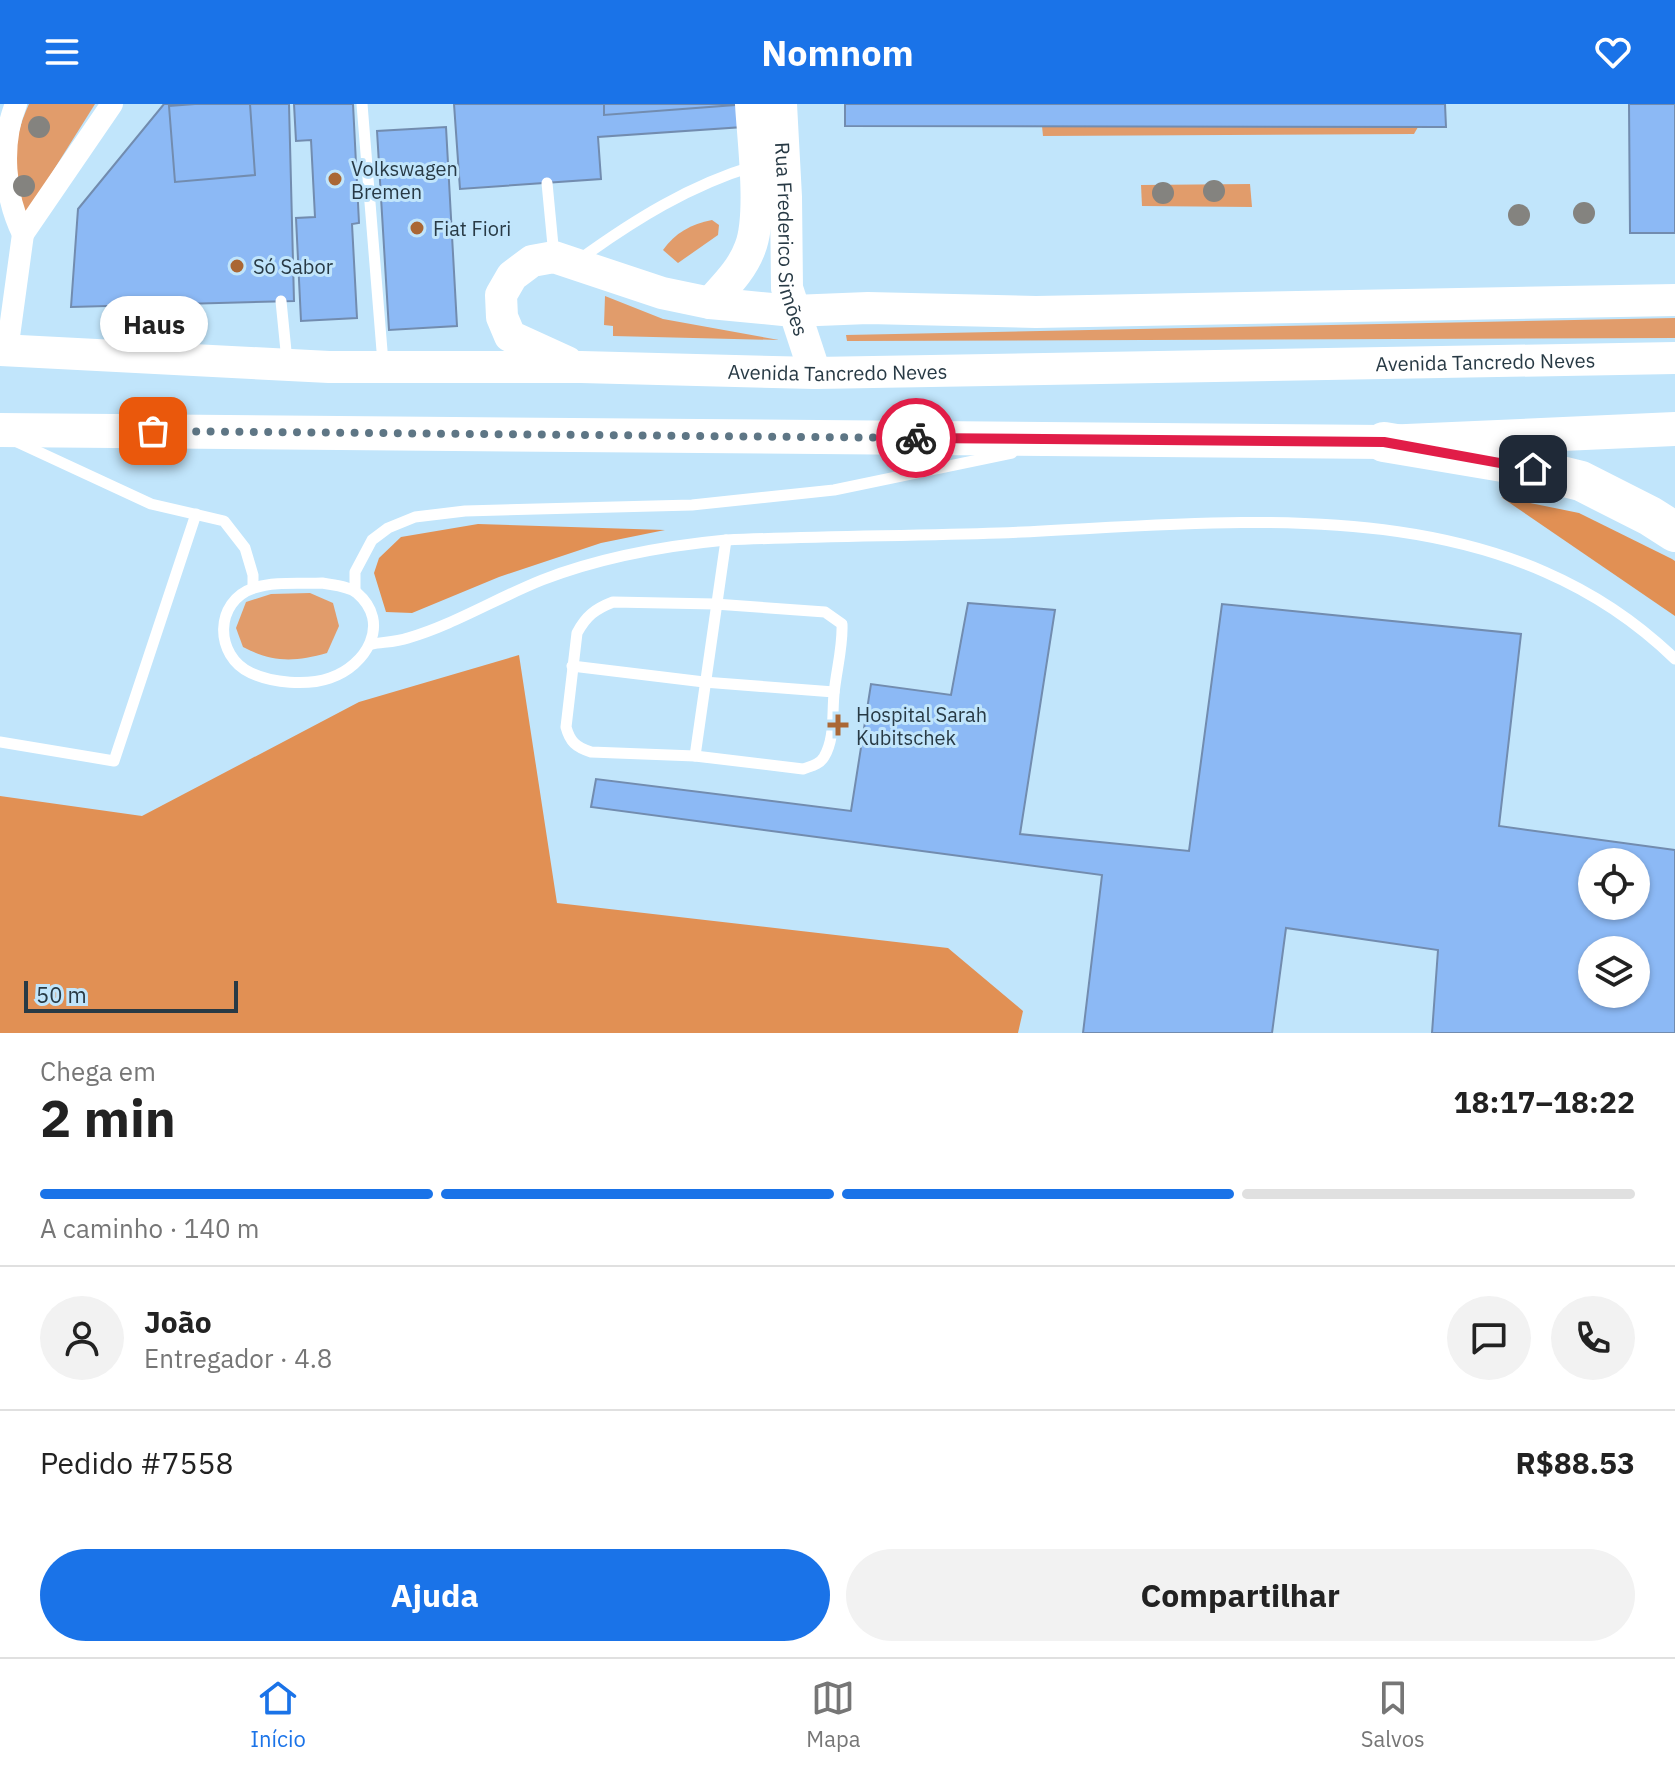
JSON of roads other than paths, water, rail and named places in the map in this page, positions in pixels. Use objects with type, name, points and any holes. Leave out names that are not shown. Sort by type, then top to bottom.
[{"type":"highway","points":[[1384,442],[1509,463],[1581,481],[1675,532]]},
{"type":"main road","points":[[6,433],[1384,442],[1675,429]]},
{"type":"street","points":[[16,104],[2,148],[13,212],[23,234]]},
{"type":"street","points":[[3,351],[23,234],[112,104]]},
{"type":"street","name":"Rua Frederico Simões","points":[[710,303],[738,272],[752,246],[755,215],[751,104]]},
{"type":"street","name":"Rua Frederico Simões","points":[[781,104],[787,288],[815,373]]},
{"type":"street","points":[[581,367],[540,352],[510,336],[502,317],[501,295],[512,276],[532,261],[564,260],[662,293],[710,303],[793,311],[868,308],[1036,312],[1675,300]]},
{"type":"street","name":"Avenida Tancredo Neves","points":[[3,351],[287,365],[581,367],[815,373],[1675,358]]},
{"type":"lane","points":[[362,104],[383,367]]},
{"type":"lane","points":[[547,183],[564,260],[716,177],[754,165]]},
{"type":"lane","points":[[281,301],[287,365]]},
{"type":"lane","points":[[6,433],[151,504],[224,521],[245,548],[253,575],[253,588]]},
{"type":"lane","points":[[355,591],[355,572],[372,540],[388,528],[415,517],[465,511],[692,505],[834,490],[1075,439]]},
{"type":"lane","points":[[0,742],[114,761],[196,514]]},
{"type":"lane","points":[[372,644],[405,639],[441,627],[495,599],[547,578],[622,555],[726,540],[999,533],[1206,521],[1302,523],[1404,531],[1482,548],[1587,593],[1655,640],[1675,659]]},
{"type":"lane","points":[[695,756],[726,540]]},
{"type":"lane","points":[[322,583],[355,591],[370,609],[372,644],[354,666],[329,679],[291,682],[263,679],[230,658],[221,639],[228,609],[253,588],[322,583]]},
{"type":"lane","points":[[613,602],[715,604],[825,612],[842,624],[830,741],[818,764],[803,769],[695,756],[591,752],[578,747],[569,738],[566,727],[577,633],[583,621],[596,609],[613,602]]},
{"type":"lane","points":[[572,666],[704,682],[834,692]]},
{"type":"place","name":"Volkswagen Bremen","points":[[335,179]]},
{"type":"place","name":"Fiat Fiori","points":[[417,228]]},
{"type":"place","name":"Só Sabor","points":[[237,266]]},
{"type":"place","name":"Haus","points":[[153,431]]},
{"type":"place","name":"Hospital Sarah Kubitschek","points":[[838,725]]}]
